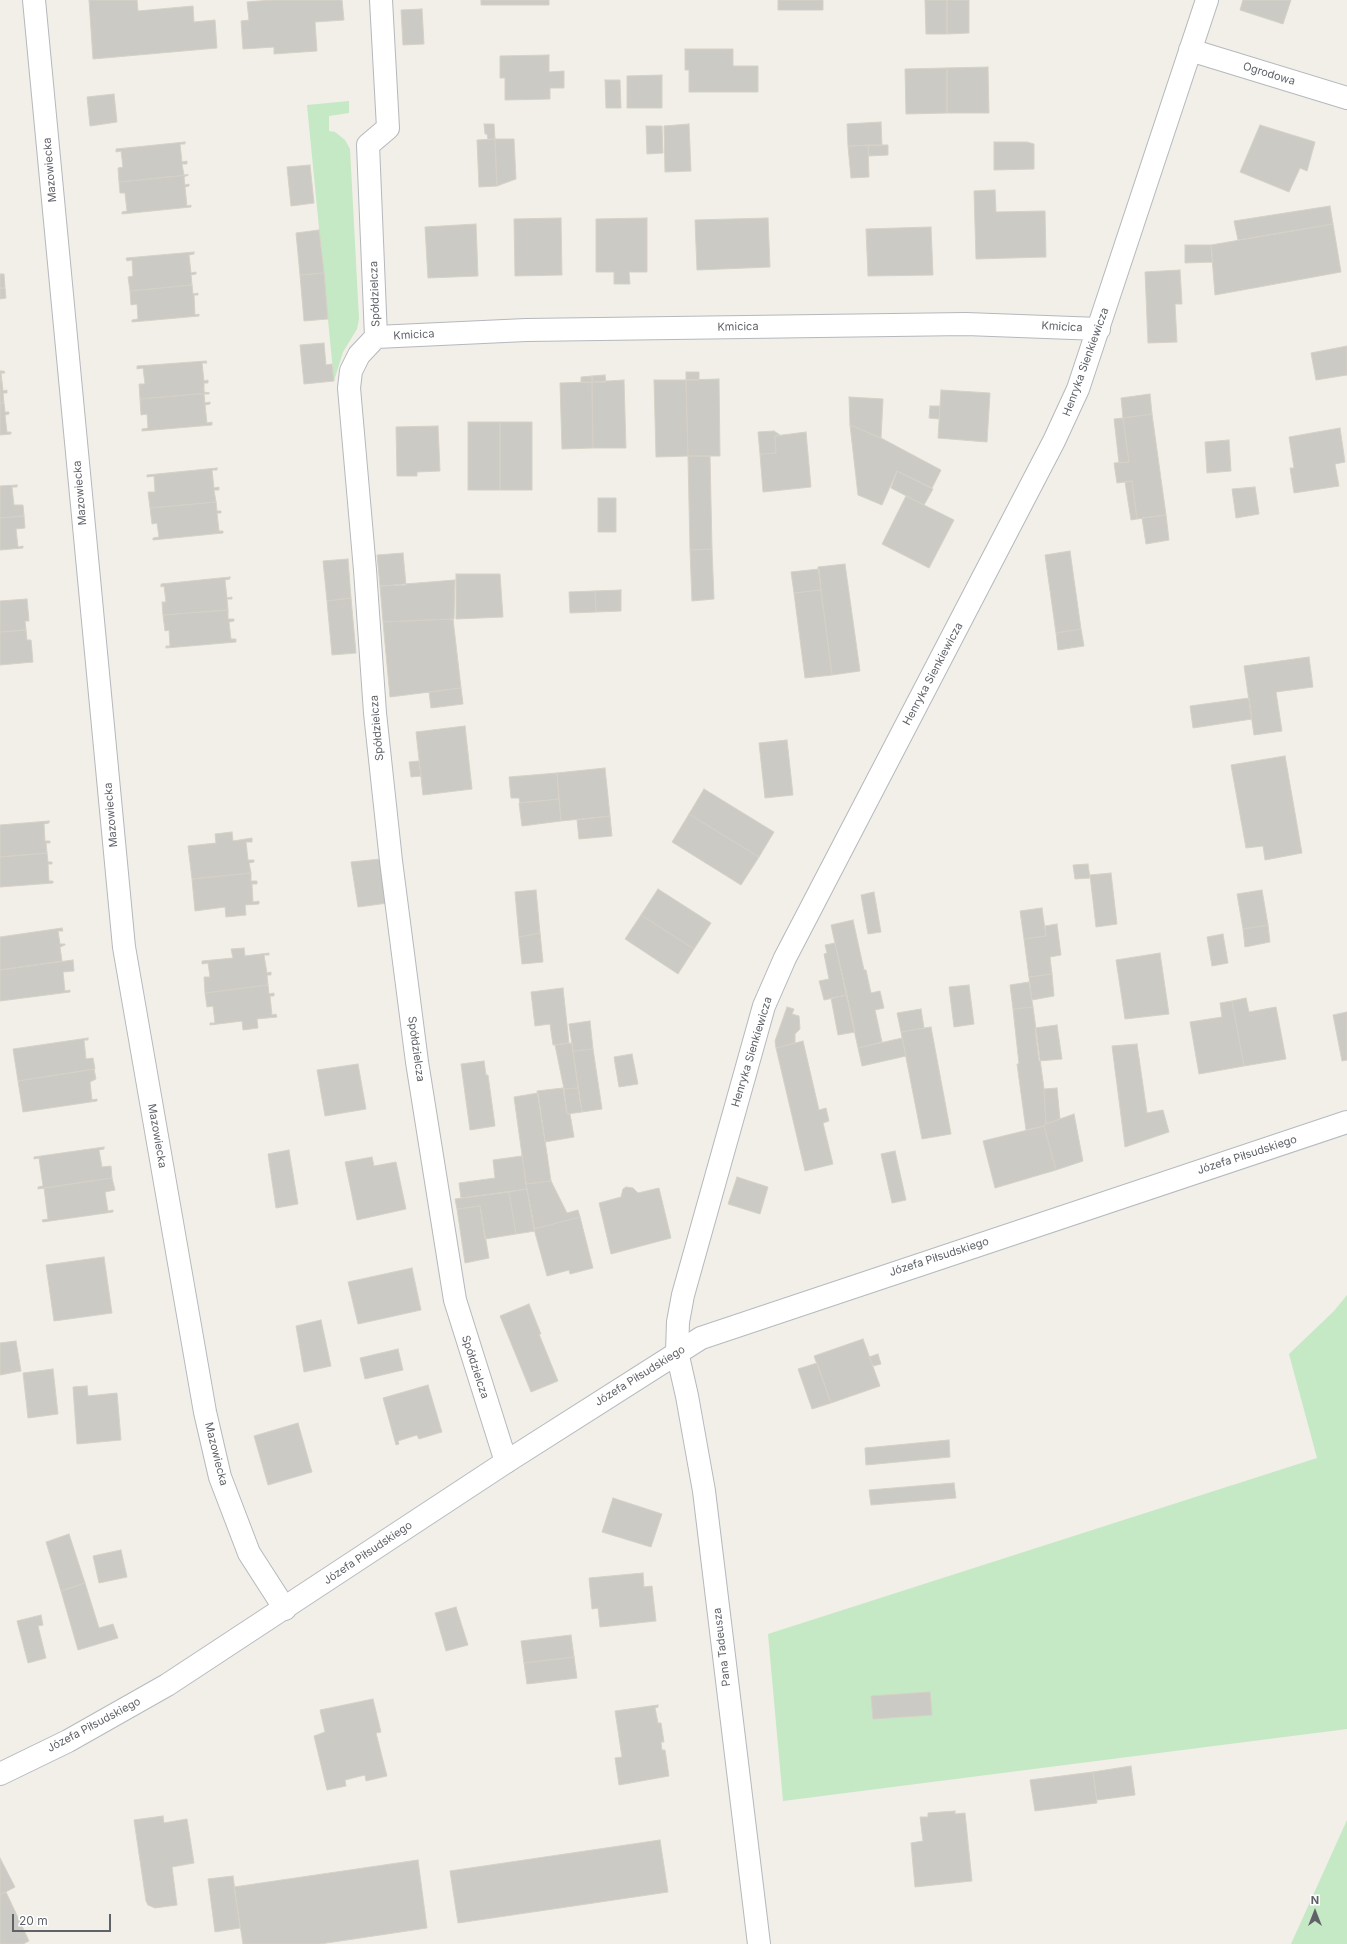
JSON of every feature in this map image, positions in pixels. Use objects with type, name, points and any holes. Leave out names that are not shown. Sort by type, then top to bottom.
[{"type":"street","name":"Mazowiecka","points":[[34,0],[124,947],[205,1412],[220,1477],[249,1554],[285,1609]]},
{"type":"street","name":"Spółdzielcza","points":[[382,0],[388,128],[368,145],[376,337],[359,354],[351,371],[349,388],[365,570],[375,713],[391,861],[417,1062],[455,1300],[506,1462]]},
{"type":"street","name":"Henryka Sienkiewicza","points":[[677,1352],[678,1322],[683,1295],[764,1006],[785,958],[1054,441],[1078,389],[1207,0]]},
{"type":"street","name":"Ogrodowa","points":[[1190,50],[1347,98]]},
{"type":"street","name":"Kmicica","points":[[376,337],[526,330],[966,324],[1099,329]]},
{"type":"street","name":"Józefa Piłsudskiego","points":[[0,1774],[68,1740],[167,1685],[285,1609],[506,1462],[701,1338],[714,1332],[1347,1122]]},
{"type":"street","name":"Pana Tadeusza","points":[[677,1352],[687,1396],[704,1491],[759,1944]]},
{"type":"green space","points":[[349,101],[349,113],[329,116],[329,131],[335,132],[345,140],[350,149],[359,319],[357,329],[343,352],[334,381],[307,105]]},
{"type":"green space","points":[[1347,1295],[1347,1729],[783,1801],[768,1634],[1317,1458],[1289,1354],[1334,1311]]},
{"type":"green space","points":[[1347,1820],[1347,1944],[1291,1944]]},
{"type":"building","points":[[89,0],[137,0],[138,11],[193,6],[194,22],[215,20],[217,48],[93,59]]},
{"type":"building","points":[[271,0],[342,0],[344,20],[315,22],[317,51],[274,54],[274,47],[243,49],[241,21],[249,20],[247,2]]},
{"type":"building","points":[[481,0],[549,0],[549,5],[481,5]]},
{"type":"building","points":[[778,0],[823,0],[823,10],[778,10]]},
{"type":"building","points":[[925,0],[947,0],[947,34],[926,34]]},
{"type":"building","points":[[947,0],[969,0],[969,33],[947,34]]},
{"type":"building","points":[[1243,0],[1291,0],[1283,24],[1240,10]]},
{"type":"building","points":[[422,9],[424,44],[403,45],[401,10]]},
{"type":"building","points":[[685,49],[733,49],[733,66],[758,66],[758,92],[689,92],[689,70],[685,70]]},
{"type":"building","points":[[549,55],[549,72],[564,71],[564,88],[550,88],[550,99],[505,100],[505,78],[500,78],[500,56]]},
{"type":"building","points":[[988,67],[989,113],[947,113],[947,68]]},
{"type":"building","points":[[947,68],[947,113],[906,114],[905,69]]},
{"type":"building","points":[[662,75],[662,108],[627,108],[627,76]]},
{"type":"building","points":[[605,80],[620,80],[621,108],[606,108]]},
{"type":"building","points":[[114,94],[117,122],[90,126],[87,97]]},
{"type":"building","points":[[881,122],[882,145],[848,146],[847,124]]},
{"type":"building","points":[[484,124],[494,124],[495,139],[488,140],[487,134],[485,134]]},
{"type":"building","points":[[689,124],[691,171],[665,172],[664,126]]},
{"type":"building","points":[[1260,125],[1315,142],[1307,171],[1300,168],[1289,192],[1240,172]]},
{"type":"building","points":[[646,126],[662,126],[663,153],[647,154]]},
{"type":"building","points":[[495,139],[514,139],[516,179],[497,186]]},
{"type":"building","points":[[495,139],[497,186],[479,187],[477,140]]},
{"type":"building","points":[[185,142],[185,144],[180,144],[182,162],[187,161],[187,164],[182,164],[184,175],[188,175],[119,182],[118,168],[123,167],[121,151],[116,152],[116,149]]},
{"type":"building","points":[[994,142],[1027,142],[1034,144],[1034,169],[994,170]]},
{"type":"building","points":[[868,145],[869,177],[851,178],[848,146]]},
{"type":"building","points":[[868,145],[888,145],[888,155],[869,156]]},
{"type":"building","points":[[310,165],[314,203],[291,206],[287,167]]},
{"type":"building","points":[[188,175],[184,177],[185,185],[189,184],[189,186],[185,187],[187,206],[191,205],[191,207],[122,214],[122,212],[127,211],[125,193],[120,193],[119,182]]},
{"type":"building","points":[[995,190],[996,212],[1045,211],[1046,257],[976,259],[974,191]]},
{"type":"building","points":[[1330,206],[1333,224],[1238,240],[1234,221]]},
{"type":"building","points":[[561,218],[562,275],[515,276],[514,219]]},
{"type":"building","points":[[647,218],[647,272],[629,272],[630,284],[614,284],[614,272],[596,272],[596,219]]},
{"type":"building","points":[[768,218],[770,267],[697,270],[695,220]]},
{"type":"building","points":[[476,224],[478,276],[428,278],[425,227]]},
{"type":"building","points":[[1333,224],[1341,272],[1215,295],[1211,245]]},
{"type":"building","points":[[931,227],[933,275],[868,276],[866,229]]},
{"type":"building","points":[[319,230],[324,273],[300,275],[296,233]]},
{"type":"building","points":[[1185,245],[1211,245],[1213,262],[1185,263]]},
{"type":"building","points":[[194,252],[194,254],[189,255],[191,273],[196,272],[196,274],[191,275],[192,285],[130,291],[128,277],[133,276],[132,260],[127,261],[126,258]]},
{"type":"building","points":[[1180,270],[1182,304],[1175,304],[1177,342],[1148,343],[1145,272]]},
{"type":"building","points":[[324,273],[328,319],[304,321],[300,275]]},
{"type":"building","points":[[0,274],[4,274],[5,288],[0,288]]},
{"type":"building","points":[[192,285],[193,294],[198,293],[198,295],[194,295],[195,315],[199,314],[199,316],[132,322],[132,320],[138,319],[137,304],[131,305],[130,291]]},
{"type":"building","points":[[0,288],[5,288],[6,298],[0,299]]},
{"type":"building","points":[[324,343],[326,365],[332,364],[334,381],[304,384],[300,345]]},
{"type":"building","points":[[1347,346],[1347,375],[1316,380],[1311,353]]},
{"type":"building","points":[[206,361],[207,363],[202,363],[204,381],[208,380],[208,383],[204,383],[204,392],[209,393],[140,399],[139,384],[145,384],[143,368],[137,369],[137,366]]},
{"type":"building","points":[[0,371],[4,371],[5,373],[1,373],[3,391],[7,390],[7,393],[3,393],[4,403],[0,403]]},
{"type":"building","points":[[686,372],[699,372],[699,380],[686,380]]},
{"type":"building","points":[[605,375],[606,382],[592,382],[592,376]]},
{"type":"building","points":[[592,376],[592,382],[581,382],[581,377]]},
{"type":"building","points":[[719,379],[720,456],[688,456],[686,380]]},
{"type":"building","points":[[624,380],[626,448],[593,448],[592,382]]},
{"type":"building","points":[[654,380],[686,380],[688,456],[656,457]]},
{"type":"building","points":[[592,382],[593,448],[562,449],[560,383]]},
{"type":"building","points":[[941,390],[990,393],[987,442],[938,438]]},
{"type":"building","points":[[209,393],[204,394],[205,403],[210,402],[210,404],[205,405],[207,423],[212,422],[212,425],[142,431],[142,429],[148,428],[147,414],[141,415],[140,399]]},
{"type":"building","points":[[1150,394],[1152,414],[1123,418],[1121,398]]},
{"type":"building","points":[[849,397],[883,399],[881,438],[850,425]]},
{"type":"building","points":[[0,403],[4,403],[5,412],[9,412],[9,414],[5,415],[7,432],[11,432],[11,434],[0,435]]},
{"type":"building","points":[[930,406],[940,406],[939,419],[929,418]]},
{"type":"building","points":[[1152,414],[1166,515],[1137,519],[1132,481],[1117,483],[1114,463],[1129,462],[1123,418]]},
{"type":"building","points":[[1123,418],[1129,462],[1119,463],[1114,419]]},
{"type":"building","points":[[468,422],[500,422],[500,490],[468,490]]},
{"type":"building","points":[[500,422],[532,422],[532,490],[500,490]]},
{"type":"building","points":[[850,425],[881,438],[941,470],[932,488],[897,471],[882,505],[858,495]]},
{"type":"building","points":[[438,426],[440,471],[417,472],[417,476],[397,476],[396,427]]},
{"type":"building","points":[[1340,428],[1345,462],[1335,464],[1339,486],[1294,493],[1290,468],[1294,468],[1289,437]]},
{"type":"building","points":[[774,431],[780,435],[775,436],[776,453],[760,454],[758,432]]},
{"type":"building","points":[[806,432],[811,487],[763,492],[760,454],[776,453],[775,436]]},
{"type":"building","points":[[1229,440],[1231,471],[1207,473],[1205,442]]},
{"type":"building","points":[[688,456],[710,456],[712,549],[690,550]]},
{"type":"building","points":[[217,468],[217,470],[212,470],[214,488],[219,487],[219,490],[214,490],[216,502],[150,508],[148,492],[155,492],[154,476],[147,477],[147,475]]},
{"type":"building","points":[[897,471],[933,489],[924,505],[891,488]]},
{"type":"building","points":[[1132,481],[1137,519],[1131,520],[1125,482]]},
{"type":"building","points":[[17,485],[17,487],[12,487],[14,505],[23,505],[24,516],[0,518],[0,486]]},
{"type":"building","points":[[1255,487],[1259,514],[1236,518],[1232,489]]},
{"type":"building","points":[[906,496],[954,520],[929,568],[882,544]]},
{"type":"building","points":[[598,498],[616,498],[616,532],[598,532]]},
{"type":"building","points":[[216,502],[217,511],[221,511],[221,513],[217,513],[219,531],[223,531],[223,533],[153,540],[153,538],[159,537],[157,523],[152,524],[150,508]]},
{"type":"building","points":[[1166,515],[1169,540],[1146,544],[1142,518]]},
{"type":"building","points":[[24,516],[25,528],[16,529],[18,547],[23,546],[23,548],[0,550],[0,518]]},
{"type":"building","points":[[712,549],[714,599],[692,601],[690,550]]},
{"type":"building","points":[[1070,551],[1081,629],[1056,633],[1045,555]]},
{"type":"building","points":[[403,553],[406,585],[380,586],[377,555]]},
{"type":"building","points":[[348,559],[351,598],[327,601],[323,561]]},
{"type":"building","points":[[845,564],[860,671],[832,675],[818,567]]},
{"type":"building","points":[[819,569],[821,590],[794,593],[791,572]]},
{"type":"building","points":[[456,574],[500,574],[503,617],[456,619]]},
{"type":"building","points":[[230,577],[230,579],[225,580],[227,598],[232,597],[232,599],[227,599],[228,610],[163,615],[162,602],[166,602],[164,586],[161,587],[161,584]]},
{"type":"building","points":[[455,580],[454,619],[383,622],[380,586]]},
{"type":"building","points":[[621,590],[621,611],[596,612],[595,591]]},
{"type":"building","points":[[821,590],[832,675],[805,678],[794,593]]},
{"type":"building","points":[[595,591],[596,612],[570,613],[569,592]]},
{"type":"building","points":[[351,598],[356,653],[332,655],[327,601]]},
{"type":"building","points":[[27,599],[29,621],[25,621],[26,630],[0,632],[0,601]]},
{"type":"building","points":[[228,610],[228,619],[234,619],[234,621],[229,622],[231,639],[236,639],[236,642],[166,648],[166,646],[170,646],[169,630],[165,631],[163,615]]},
{"type":"building","points":[[453,619],[461,688],[390,697],[383,622]]},
{"type":"building","points":[[1081,629],[1084,646],[1058,650],[1056,633]]},
{"type":"building","points":[[26,630],[27,640],[31,640],[33,662],[0,665],[0,632]]},
{"type":"building","points":[[1309,657],[1313,687],[1276,692],[1282,731],[1254,735],[1244,666]]},
{"type":"building","points":[[461,688],[463,704],[431,708],[429,692]]},
{"type":"building","points":[[1249,698],[1252,719],[1193,728],[1190,706]]},
{"type":"building","points":[[465,726],[472,789],[423,795],[416,732]]},
{"type":"building","points":[[787,740],[793,795],[765,798],[759,743]]},
{"type":"building","points":[[1285,756],[1302,853],[1265,860],[1263,846],[1246,848],[1231,765]]},
{"type":"building","points":[[419,761],[421,776],[411,777],[409,762]]},
{"type":"building","points":[[605,768],[610,816],[561,821],[557,773]]},
{"type":"building","points":[[557,773],[559,799],[520,803],[519,798],[511,798],[509,777]]},
{"type":"building","points":[[704,789],[774,832],[759,857],[689,814]]},
{"type":"building","points":[[559,799],[561,821],[522,826],[519,803]]},
{"type":"building","points":[[689,814],[759,857],[741,885],[672,842]]},
{"type":"building","points":[[610,816],[612,836],[579,839],[577,820]]},
{"type":"building","points":[[49,821],[49,823],[44,824],[45,841],[50,841],[50,843],[46,843],[47,853],[0,857],[0,825]]},
{"type":"building","points":[[232,832],[233,841],[252,838],[252,842],[246,842],[248,860],[254,860],[254,862],[249,863],[251,873],[192,879],[188,846],[216,843],[215,834]]},
{"type":"building","points":[[47,853],[48,862],[52,862],[52,864],[48,864],[49,881],[53,881],[53,883],[0,887],[0,857]]},
{"type":"building","points":[[381,859],[388,903],[358,907],[351,862]]},
{"type":"building","points":[[1088,864],[1090,878],[1075,879],[1073,865]]},
{"type":"building","points":[[251,873],[251,881],[257,881],[257,884],[252,884],[253,902],[259,901],[259,904],[245,905],[246,915],[226,917],[225,907],[195,911],[192,879]]},
{"type":"building","points":[[1111,873],[1117,924],[1096,927],[1090,875]]},
{"type":"building","points":[[658,889],[711,923],[694,949],[641,915]]},
{"type":"building","points":[[536,890],[540,933],[519,937],[515,892]]},
{"type":"building","points":[[1262,890],[1268,925],[1243,929],[1237,894]]},
{"type":"building","points":[[874,892],[881,932],[868,934],[861,895]]},
{"type":"building","points":[[1042,908],[1046,936],[1024,939],[1020,911]]},
{"type":"building","points":[[641,915],[694,949],[678,974],[625,939]]},
{"type":"building","points":[[853,920],[864,970],[866,970],[871,993],[880,991],[884,1008],[875,1010],[882,1042],[858,1048],[831,925]]},
{"type":"building","points":[[1057,924],[1061,955],[1050,957],[1052,974],[1029,977],[1024,939],[1046,936],[1045,926]]},
{"type":"building","points":[[1268,925],[1270,942],[1245,947],[1243,929]]},
{"type":"building","points":[[62,928],[63,931],[58,931],[60,944],[65,944],[60,947],[62,961],[0,970],[0,937]]},
{"type":"building","points":[[540,933],[543,962],[522,964],[519,937]]},
{"type":"building","points":[[1223,934],[1228,963],[1212,966],[1207,937]]},
{"type":"building","points":[[835,943],[847,995],[824,1000],[819,981],[829,979],[824,954],[827,953],[825,945]]},
{"type":"building","points":[[244,948],[245,956],[269,953],[269,955],[264,955],[267,973],[271,972],[271,975],[267,975],[268,985],[205,993],[204,977],[210,977],[208,963],[202,964],[202,961],[233,958],[231,949]]},
{"type":"building","points":[[1160,953],[1169,1014],[1125,1019],[1116,960]]},
{"type":"building","points":[[73,960],[74,971],[63,972],[65,991],[70,990],[70,992],[0,1001],[0,970]]},
{"type":"building","points":[[1052,974],[1054,996],[1032,1000],[1029,977]]},
{"type":"building","points":[[1029,982],[1033,1007],[1013,1009],[1010,985]]},
{"type":"building","points":[[268,985],[269,994],[274,993],[274,996],[270,996],[272,1015],[276,1014],[277,1017],[257,1019],[258,1028],[243,1030],[242,1021],[210,1025],[210,1023],[215,1023],[213,1006],[207,1007],[205,993]]},
{"type":"building","points":[[969,985],[974,1024],[954,1027],[949,987]]},
{"type":"building","points":[[563,988],[569,1043],[553,1045],[550,1024],[535,1026],[531,992]]},
{"type":"building","points":[[847,995],[855,1032],[838,1035],[831,998]]},
{"type":"building","points":[[1246,998],[1249,1012],[1276,1007],[1286,1059],[1244,1066],[1232,1001]]},
{"type":"building","points":[[1232,1001],[1244,1066],[1199,1074],[1190,1022],[1222,1017],[1220,1003]]},
{"type":"building","points":[[787,1007],[794,1009],[792,1014],[799,1016],[800,1029],[795,1034],[795,1043],[776,1048],[775,1041]]},
{"type":"building","points":[[1033,1007],[1044,1089],[1046,1124],[1044,1126],[1026,1130],[1017,1064],[1019,1064],[1013,1009]]},
{"type":"building","points":[[921,1009],[924,1028],[901,1032],[897,1013]]},
{"type":"building","points":[[1347,1012],[1347,1060],[1342,1061],[1333,1015]]},
{"type":"building","points":[[590,1021],[593,1049],[573,1051],[569,1024]]},
{"type":"building","points":[[1057,1025],[1062,1059],[1039,1061],[1035,1028]]},
{"type":"building","points":[[931,1027],[951,1134],[922,1139],[901,1032]]},
{"type":"building","points":[[88,1038],[88,1040],[84,1040],[86,1059],[93,1058],[95,1069],[18,1081],[13,1049]]},
{"type":"building","points":[[902,1038],[906,1056],[862,1066],[858,1048]]},
{"type":"building","points":[[803,1041],[819,1110],[826,1108],[829,1121],[823,1123],[833,1164],[805,1171],[776,1048]]},
{"type":"building","points":[[572,1043],[578,1088],[564,1089],[555,1045]]},
{"type":"building","points":[[1137,1044],[1147,1113],[1163,1110],[1169,1132],[1125,1147],[1112,1046]]},
{"type":"building","points":[[593,1049],[602,1109],[582,1112],[573,1051]]},
{"type":"building","points":[[632,1054],[638,1084],[619,1087],[614,1057]]},
{"type":"building","points":[[484,1061],[486,1075],[488,1075],[495,1126],[470,1130],[461,1064]]},
{"type":"building","points":[[358,1064],[366,1109],[325,1116],[317,1070]]},
{"type":"building","points":[[94,1069],[96,1079],[90,1082],[92,1100],[97,1099],[97,1101],[23,1112],[18,1081]]},
{"type":"building","points":[[563,1088],[567,1114],[570,1114],[574,1137],[545,1142],[537,1091]]},
{"type":"building","points":[[578,1088],[582,1112],[567,1114],[564,1089]]},
{"type":"building","points":[[1057,1088],[1060,1119],[1046,1124],[1044,1089]]},
{"type":"building","points":[[538,1093],[551,1181],[526,1184],[514,1097]]},
{"type":"building","points":[[1074,1114],[1083,1161],[1056,1170],[1044,1126]]},
{"type":"building","points":[[1044,1126],[1056,1170],[995,1188],[983,1141]]},
{"type":"building","points":[[104,1147],[104,1149],[99,1150],[102,1167],[111,1166],[112,1178],[38,1189],[38,1187],[43,1186],[39,1158],[34,1159],[34,1157]]},
{"type":"building","points":[[289,1150],[298,1204],[276,1208],[268,1154]]},
{"type":"building","points":[[895,1151],[906,1200],[892,1203],[881,1154]]},
{"type":"building","points":[[522,1156],[527,1189],[461,1198],[459,1183],[495,1178],[493,1160]]},
{"type":"building","points":[[372,1157],[374,1166],[396,1162],[406,1209],[357,1220],[345,1162]]},
{"type":"building","points":[[737,1177],[768,1187],[760,1214],[728,1204]]},
{"type":"building","points":[[112,1178],[115,1190],[105,1192],[108,1211],[113,1210],[113,1212],[43,1222],[42,1220],[48,1219],[44,1188]]},
{"type":"building","points":[[551,1181],[567,1213],[578,1210],[580,1217],[534,1229],[526,1184]]},
{"type":"building","points":[[626,1187],[633,1188],[638,1193],[659,1188],[671,1238],[611,1254],[599,1203],[621,1197],[623,1189]]},
{"type":"building","points":[[527,1189],[535,1231],[516,1234],[509,1192]]},
{"type":"building","points":[[509,1192],[516,1234],[485,1239],[480,1206],[457,1209],[455,1199]]},
{"type":"building","points":[[480,1206],[489,1258],[465,1263],[457,1209]]},
{"type":"building","points":[[580,1217],[593,1268],[570,1274],[569,1270],[547,1276],[534,1229]]},
{"type":"building","points":[[104,1257],[112,1313],[54,1321],[46,1265]]},
{"type":"building","points":[[412,1268],[421,1310],[358,1324],[348,1282]]},
{"type":"building","points":[[529,1304],[541,1334],[539,1334],[558,1381],[531,1392],[500,1316]]},
{"type":"building","points":[[321,1320],[331,1366],[304,1372],[296,1326]]},
{"type":"building","points":[[863,1339],[880,1386],[831,1403],[814,1356]]},
{"type":"building","points":[[16,1341],[21,1371],[0,1375],[0,1343]]},
{"type":"building","points":[[398,1349],[403,1370],[365,1379],[360,1358]]},
{"type":"building","points":[[878,1354],[881,1364],[873,1366],[869,1357]]},
{"type":"building","points":[[817,1363],[831,1403],[812,1409],[798,1369]]},
{"type":"building","points":[[53,1369],[58,1414],[28,1418],[23,1373]]},
{"type":"building","points":[[428,1385],[442,1432],[419,1439],[417,1435],[398,1441],[399,1444],[396,1445],[383,1398]]},
{"type":"building","points":[[87,1386],[88,1396],[117,1393],[121,1440],[77,1444],[73,1387]]},
{"type":"building","points":[[298,1423],[312,1472],[268,1485],[254,1436]]},
{"type":"building","points":[[949,1440],[950,1457],[866,1465],[865,1448]]},
{"type":"building","points":[[954,1483],[956,1498],[871,1505],[869,1490]]},
{"type":"building","points":[[613,1498],[662,1514],[651,1547],[602,1532]]},
{"type":"building","points":[[69,1534],[85,1583],[61,1591],[46,1542]]},
{"type":"building","points":[[121,1550],[127,1577],[99,1583],[93,1556]]},
{"type":"building","points":[[643,1573],[644,1587],[652,1586],[656,1621],[600,1627],[598,1608],[592,1609],[589,1578]]},
{"type":"building","points":[[85,1583],[99,1628],[113,1624],[118,1638],[78,1650],[61,1591]]},
{"type":"building","points":[[456,1607],[468,1645],[446,1651],[435,1613]]},
{"type":"building","points":[[41,1615],[43,1625],[38,1626],[46,1658],[28,1663],[17,1621]]},
{"type":"building","points":[[571,1635],[574,1657],[524,1663],[521,1641]]},
{"type":"building","points":[[574,1657],[577,1678],[527,1684],[524,1663]]},
{"type":"building","points":[[930,1692],[932,1715],[873,1719],[871,1696]]},
{"type":"building","points":[[373,1699],[381,1732],[376,1733],[387,1776],[366,1781],[365,1775],[345,1780],[346,1786],[327,1790],[314,1736],[325,1732],[320,1710]]},
{"type":"building","points":[[658,1705],[658,1707],[655,1708],[658,1723],[661,1723],[664,1742],[661,1742],[662,1750],[665,1750],[669,1776],[619,1785],[615,1758],[622,1757],[615,1711]]},
{"type":"building","points":[[1131,1766],[1135,1795],[1097,1800],[1093,1772]]},
{"type":"building","points":[[1093,1772],[1097,1803],[1035,1811],[1030,1780]]},
{"type":"building","points":[[955,1811],[955,1814],[965,1813],[972,1881],[915,1887],[911,1843],[923,1841],[920,1817],[928,1817],[928,1813]]},
{"type":"building","points":[[163,1816],[164,1823],[187,1819],[194,1863],[172,1867],[177,1905],[155,1908],[148,1905],[146,1901],[134,1820]]},
{"type":"building","points":[[660,1840],[668,1892],[458,1923],[450,1871]]},
{"type":"building","points":[[0,1858],[15,1887],[0,1895]]},
{"type":"building","points":[[418,1860],[427,1928],[320,1944],[243,1944],[234,1887]]},
{"type":"building","points":[[233,1876],[240,1928],[215,1932],[208,1879]]},
{"type":"building","points":[[6,1892],[29,1941],[23,1944],[0,1944],[0,1895]]}]
